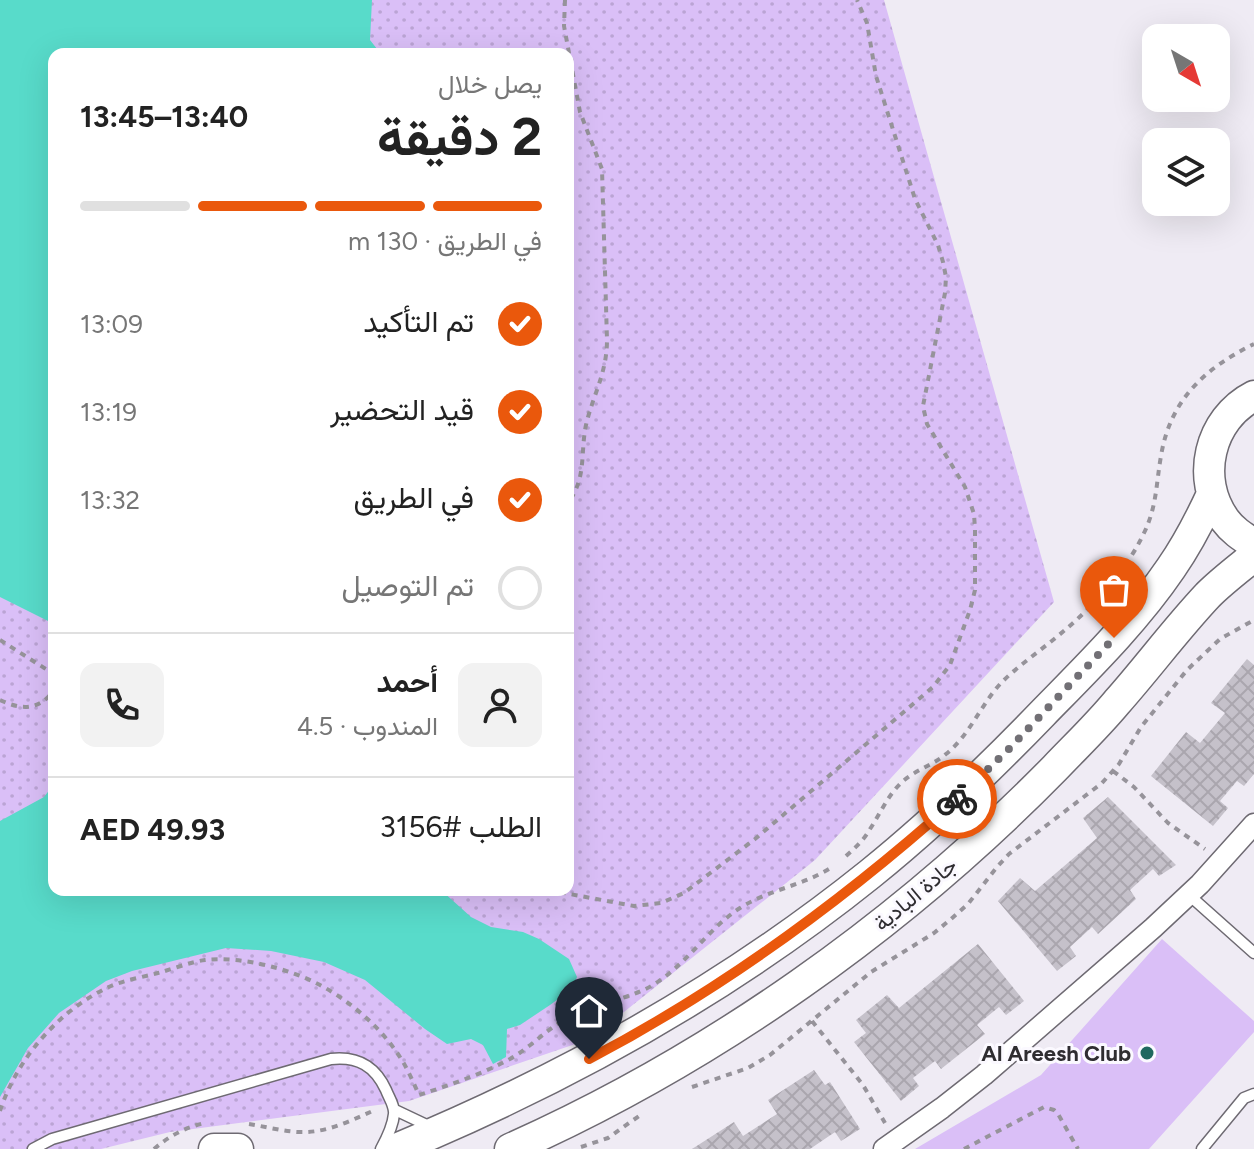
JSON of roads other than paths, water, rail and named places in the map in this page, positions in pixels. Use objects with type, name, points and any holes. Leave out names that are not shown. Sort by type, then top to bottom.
[{"type":"street","points":[[1254,396],[1230,413],[1219,429],[1208,467],[1216,505],[1239,535],[1254,544]]},
{"type":"street","name":"جادة البادية","points":[[396,1149],[561,1073],[669,1014],[773,947],[871,873],[964,793],[1094,661],[1173,565],[1212,494]]},
{"type":"street","name":"جادة البادية","points":[[510,1149],[614,1098],[704,1046],[779,997],[887,918],[989,831],[1053,770],[1115,705],[1210,593],[1254,556]]},
{"type":"street","points":[[890,1145],[984,1075],[1153,928],[1189,895],[1254,824]]},
{"type":"street","points":[[214,1136],[229,1148],[241,1136]]},
{"type":"lane","points":[[1189,895],[1254,953]]},
{"type":"lane","points":[[33,1149],[52,1139],[341,1058],[361,1061],[377,1073],[395,1110],[389,1134],[381,1149]]},
{"type":"lane","points":[[1202,1149],[1244,1098],[1254,1094]]},
{"type":"lane","points":[[395,1110],[441,1130]]},
{"type":"place","name":"Al Areesh Club","points":[[1147,1053]]}]
